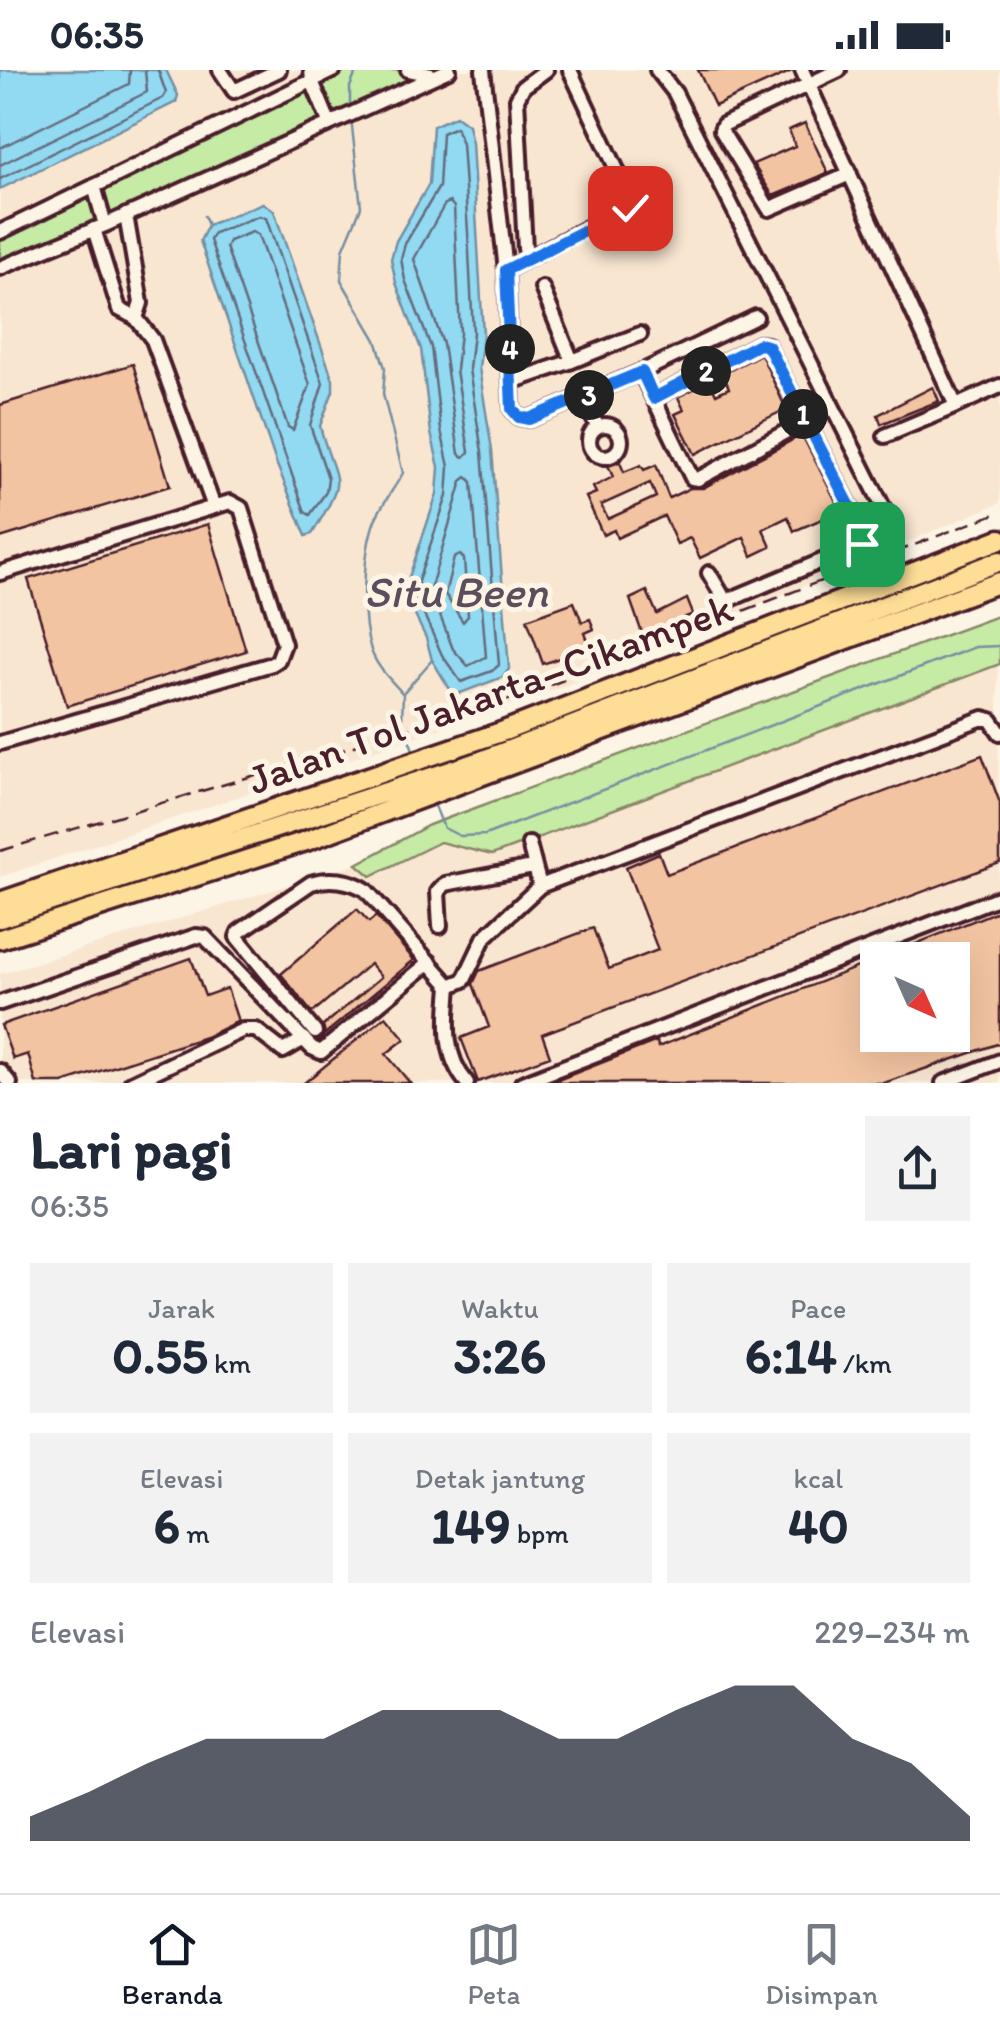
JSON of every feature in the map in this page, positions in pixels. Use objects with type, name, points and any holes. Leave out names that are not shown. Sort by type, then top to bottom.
[{"type":"highway","name":"Jalan Tol Jakarta–Cikampek","points":[[0,902],[449,751],[1000,539]]},
{"type":"highway","points":[[0,918],[481,761],[1000,561]]},
{"type":"highway","points":[[0,926],[356,815],[752,669],[1000,572]]},
{"type":"highway","name":"Jalan Tol Jakarta–Cikampek","points":[[0,940],[410,804],[1000,582]]},
{"type":"street","points":[[220,70],[227,85],[238,91],[279,70]]},
{"type":"street","points":[[0,232],[312,76],[334,70]]},
{"type":"street","points":[[408,70],[435,76]]},
{"type":"street","points":[[0,268],[449,70]]},
{"type":"street","points":[[483,70],[506,270],[512,409],[519,417],[529,419],[583,398],[756,316]]},
{"type":"street","points":[[525,249],[516,99],[523,86],[546,70]]},
{"type":"street","points":[[506,270],[633,204],[570,70]]},
{"type":"street","points":[[657,70],[674,92],[893,527]]},
{"type":"street","points":[[802,70],[956,406]]},
{"type":"street","points":[[839,70],[722,125],[721,130],[768,209],[850,174]]},
{"type":"street","points":[[312,76],[329,122]]},
{"type":"street","points":[[94,186],[119,310],[136,318],[153,340],[214,507]]},
{"type":"street","points":[[126,215],[141,303],[136,318]]},
{"type":"street","points":[[542,288],[572,361]]},
{"type":"street","points":[[511,382],[640,334]]},
{"type":"street","points":[[654,398],[759,344],[772,349],[863,532],[862,544],[725,600],[709,572]]},
{"type":"street","points":[[642,372],[687,474],[698,480],[806,421]]},
{"type":"street","points":[[885,436],[1000,386]]},
{"type":"street","points":[[583,398],[597,426]]},
{"type":"street","points":[[0,573],[230,502],[241,508],[284,644],[278,660],[0,743]]},
{"type":"street","points":[[450,986],[464,980],[484,938],[540,886],[983,718],[991,720],[1000,733]]},
{"type":"street","points":[[529,844],[540,886]]},
{"type":"street","points":[[440,926],[438,892],[444,884],[533,867]]},
{"type":"street","points":[[430,962],[326,1050],[316,1051],[310,1036],[237,938],[239,932],[310,883],[322,880],[360,886],[430,962],[450,986],[448,1048],[452,1062],[467,1083]]},
{"type":"street","points":[[522,1083],[1000,897]]},
{"type":"street","points":[[0,1003],[196,936],[205,937],[310,1036]]},
{"type":"street","points":[[131,1083],[242,1030],[256,1030],[284,1051],[310,1036]]},
{"type":"street","points":[[943,1083],[1000,1061]]},
{"type":"street","points":[[0,1071],[10,1083]]},
{"type":"shaded area","points":[[0,70],[1000,70],[1000,503],[560,688],[0,877]]},
{"type":"shaded area","points":[[998,662],[1000,1083],[0,1083],[0,974],[357,864],[372,876],[440,842],[492,855]]},
{"type":"green space","points":[[334,70],[449,70],[0,268],[0,232]]},
{"type":"green space","points":[[1000,615],[1000,664],[492,855],[440,842],[371,876],[357,864],[429,825]]},
{"type":"water","points":[[0,70],[166,70],[178,95],[176,102],[0,189]]},
{"type":"water","name":"Situ Been","points":[[456,116],[468,125],[472,143],[483,334],[479,368],[492,450],[509,669],[503,677],[458,694],[451,691],[432,660],[408,601],[408,580],[437,494],[439,467],[421,349],[391,259],[396,241],[429,184],[433,126]]},
{"type":"water","points":[[263,203],[274,211],[333,380],[320,426],[335,471],[335,489],[312,534],[306,536],[277,465],[200,241],[208,225]]},
{"type":"building","points":[[698,70],[792,70],[792,71],[715,106]]},
{"type":"building","points":[[805,123],[828,173],[773,196],[753,164],[795,146],[789,130]]},
{"type":"building","points":[[761,354],[786,409],[695,454],[675,414],[684,410],[678,397],[710,381],[716,394],[729,388],[723,374]]},
{"type":"building","points":[[133,364],[170,486],[0,538],[0,405]]},
{"type":"building","points":[[933,387],[939,401],[881,424],[878,415]]},
{"type":"building","points":[[802,435],[841,511],[794,531],[788,517],[763,529],[771,547],[752,556],[744,537],[700,558],[690,538],[677,544],[664,516],[617,538],[614,530],[603,535],[586,497],[596,493],[593,487],[613,477],[606,461],[617,456],[624,472],[641,465],[644,470],[656,465],[669,498],[690,488],[703,488]],"holes":[[[650,483],[656,497],[608,519],[601,505]]]},
{"type":"building","points":[[208,524],[246,651],[67,706],[28,579]]},
{"type":"building","points":[[647,591],[657,614],[687,599],[693,614],[643,636],[630,599]]},
{"type":"building","points":[[574,602],[582,622],[590,619],[594,629],[585,633],[590,647],[543,664],[527,619]]},
{"type":"building","points":[[982,755],[1000,803],[1000,863],[542,1034],[550,1056],[478,1082],[461,1038],[489,1027],[473,984],[479,971],[593,928],[609,969],[658,950],[626,867],[659,853],[667,874]]},
{"type":"building","points":[[357,909],[369,922],[376,916],[414,960],[325,1034],[323,1026],[381,977],[370,964],[312,1013],[281,974]]},
{"type":"building","points":[[1000,910],[1000,1043],[884,1083],[550,1083],[657,1041],[658,1047],[860,966],[860,1052],[970,1052],[970,942],[920,942]]},
{"type":"building","points":[[191,958],[205,996],[227,988],[238,1021],[205,1037],[63,1083],[36,1083],[28,1054],[13,1059],[1,1025]]},
{"type":"building","points":[[386,1016],[405,1039],[386,1054],[410,1083],[304,1083]]},
{"type":"waterway","points":[[350,110],[350,87],[357,70]]},
{"type":"waterway","points":[[351,118],[361,207],[343,250],[341,280],[376,340],[385,368],[383,394],[403,473],[371,533],[364,585],[365,620],[374,656],[403,694],[402,721],[415,755]]},
{"type":"waterway","points":[[204,216],[208,225]]},
{"type":"waterway","points":[[434,804],[444,828],[460,836],[485,835],[975,647],[1000,646]]},
{"type":"waterway","points":[[404,692],[432,660]]},
{"type":"railway","points":[[0,851],[525,695],[1000,512]]},
{"type":"route","points":[[630,208],[506,270],[512,409],[519,417],[529,419],[642,372],[654,398],[759,344],[768,346],[863,532],[862,544]]}]
